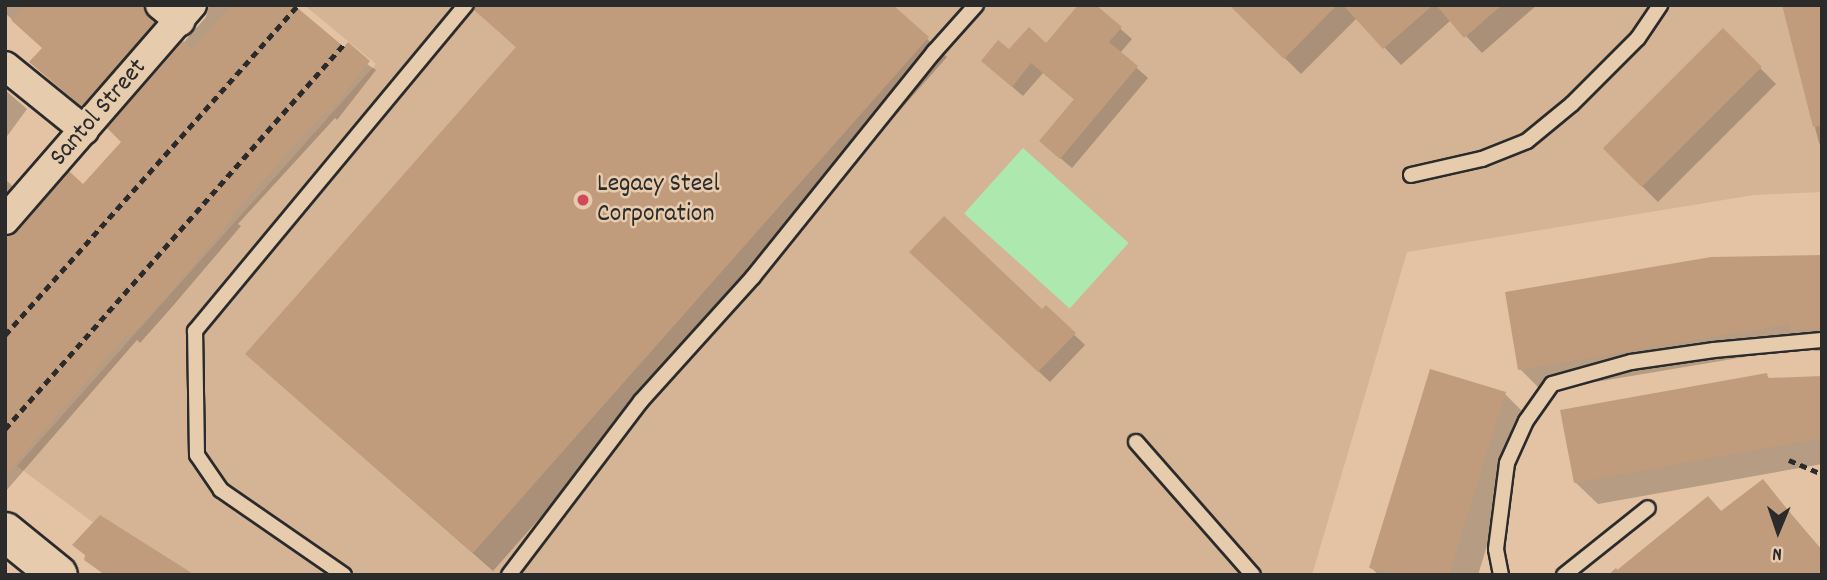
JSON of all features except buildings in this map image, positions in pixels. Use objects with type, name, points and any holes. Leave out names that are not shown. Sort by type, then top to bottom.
[{"type":"main road","points":[[5,532],[58,575]]},
{"type":"street","name":"Santol Street","points":[[5,220],[84,130],[177,10]]},
{"type":"street","points":[[5,66],[84,130]]},
{"type":"lane","points":[[344,575],[221,490],[197,455],[195,331],[466,5]]},
{"type":"lane","points":[[509,575],[641,401],[753,277],[934,52],[976,5]]},
{"type":"lane","points":[[1411,175],[1482,159],[1527,141],[1572,104],[1638,38],[1660,5]]},
{"type":"lane","points":[[1501,575],[1496,549],[1507,463],[1527,421],[1552,384],[1631,362],[1822,340]]},
{"type":"lane","points":[[1136,442],[1253,575]]},
{"type":"lane","points":[[1564,575],[1648,508]]},
{"type":"path","points":[[5,335],[297,6]]},
{"type":"path","points":[[5,429],[345,43]]},
{"type":"path","points":[[1789,460],[1822,474]]},
{"type":"shaded area","points":[[304,5],[1822,5],[1822,192],[1754,195],[1407,252],[1312,575],[164,575],[17,466],[376,64]]},
{"type":"green space","points":[[1023,148],[1129,243],[1070,308],[964,213]]},
{"type":"place","name":"Legacy Steel Corporation","points":[[583,200]]}]
